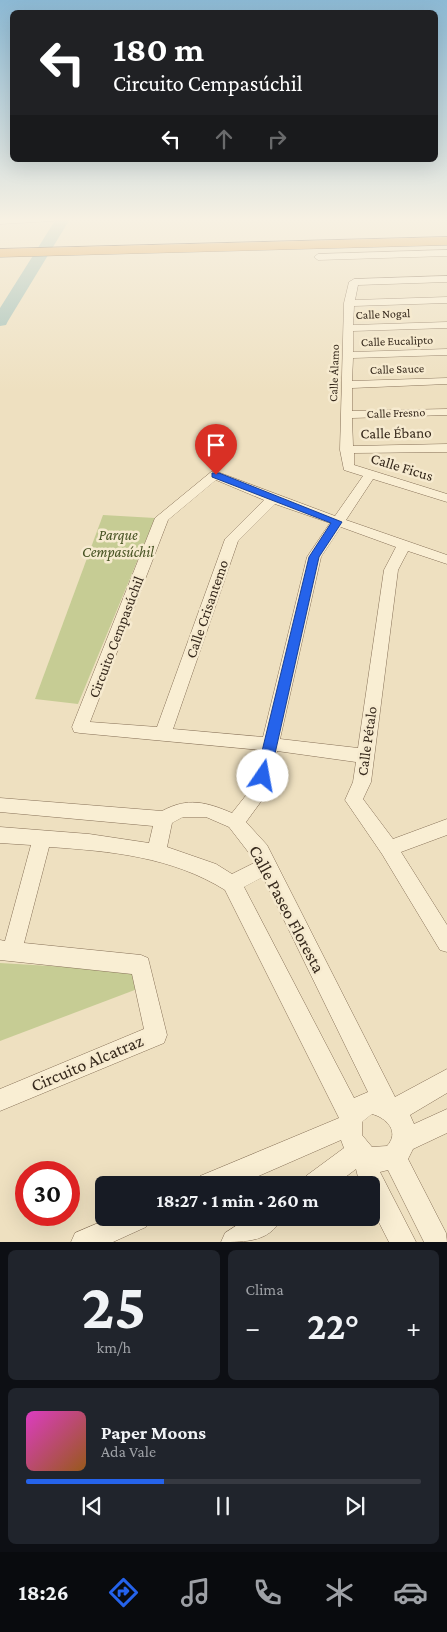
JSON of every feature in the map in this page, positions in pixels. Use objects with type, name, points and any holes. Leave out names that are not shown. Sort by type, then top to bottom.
[{"type":"street","name":"Calle Álamo","points":[[348,467],[346,415],[350,328],[349,303],[354,282],[447,279]]},
{"type":"street","points":[[349,303],[447,300]]},
{"type":"street","name":"Calle Nogal","points":[[350,328],[447,325]]},
{"type":"street","name":"Calle Eucalipto","points":[[348,355],[447,352]]},
{"type":"street","name":"Calle Sauce","points":[[348,385],[447,381]]},
{"type":"street","name":"Calle Fresno","points":[[346,415],[447,412]]},
{"type":"street","name":"Calle Ébano","points":[[346,450],[447,448]]},
{"type":"street","name":"Calle Ficus","points":[[348,467],[447,498]]},
{"type":"street","points":[[235,822],[259,792],[314,557],[370,474]]},
{"type":"street","name":"Circuito Cempasúchil","points":[[366,756],[163,733],[80,727],[162,518],[216,475],[272,499],[447,560]]},
{"type":"street","points":[[414,487],[447,486]]},
{"type":"street","name":"Calle Crisantemo","points":[[163,733],[232,539],[272,499]]},
{"type":"street","name":"Calle Pétalo","points":[[405,544],[391,570],[362,782],[354,800],[389,848],[444,932]]},
{"type":"street","name":"Calle Paseo Floresta","points":[[0,805],[164,819],[180,810],[207,810],[235,822],[260,851],[391,1109]]},
{"type":"street","points":[[156,851],[164,819]]},
{"type":"street","points":[[389,848],[447,827]]},
{"type":"street","points":[[0,835],[156,851],[215,871],[232,884],[350,1121],[353,1144],[362,1155],[369,1177],[403,1242]]},
{"type":"street","name":"Circuito Alcatraz","points":[[0,1100],[156,1034],[141,964],[6,950],[42,839]]},
{"type":"street","points":[[232,884],[267,865]]},
{"type":"street","points":[[391,1109],[447,1080]]},
{"type":"street","points":[[229,1176],[350,1121],[363,1105],[371,1102],[391,1109],[402,1121],[399,1149],[437,1242]]},
{"type":"street","points":[[329,1176],[362,1155],[386,1160],[399,1149],[447,1121]]},
{"type":"street","points":[[84,1242],[119,1226]]},
{"type":"street","points":[[234,1242],[257,1226]]},
{"type":"green space","name":"Parque Cempasúchil","points":[[103,515],[155,518],[78,704],[35,699]]},
{"type":"green space","points":[[0,963],[133,971],[140,988],[0,1041]]},
{"type":"waterway","points":[[0,321],[27,277]]},
{"type":"route","points":[[216,475],[272,499],[337,522],[314,557],[263,776]]}]
